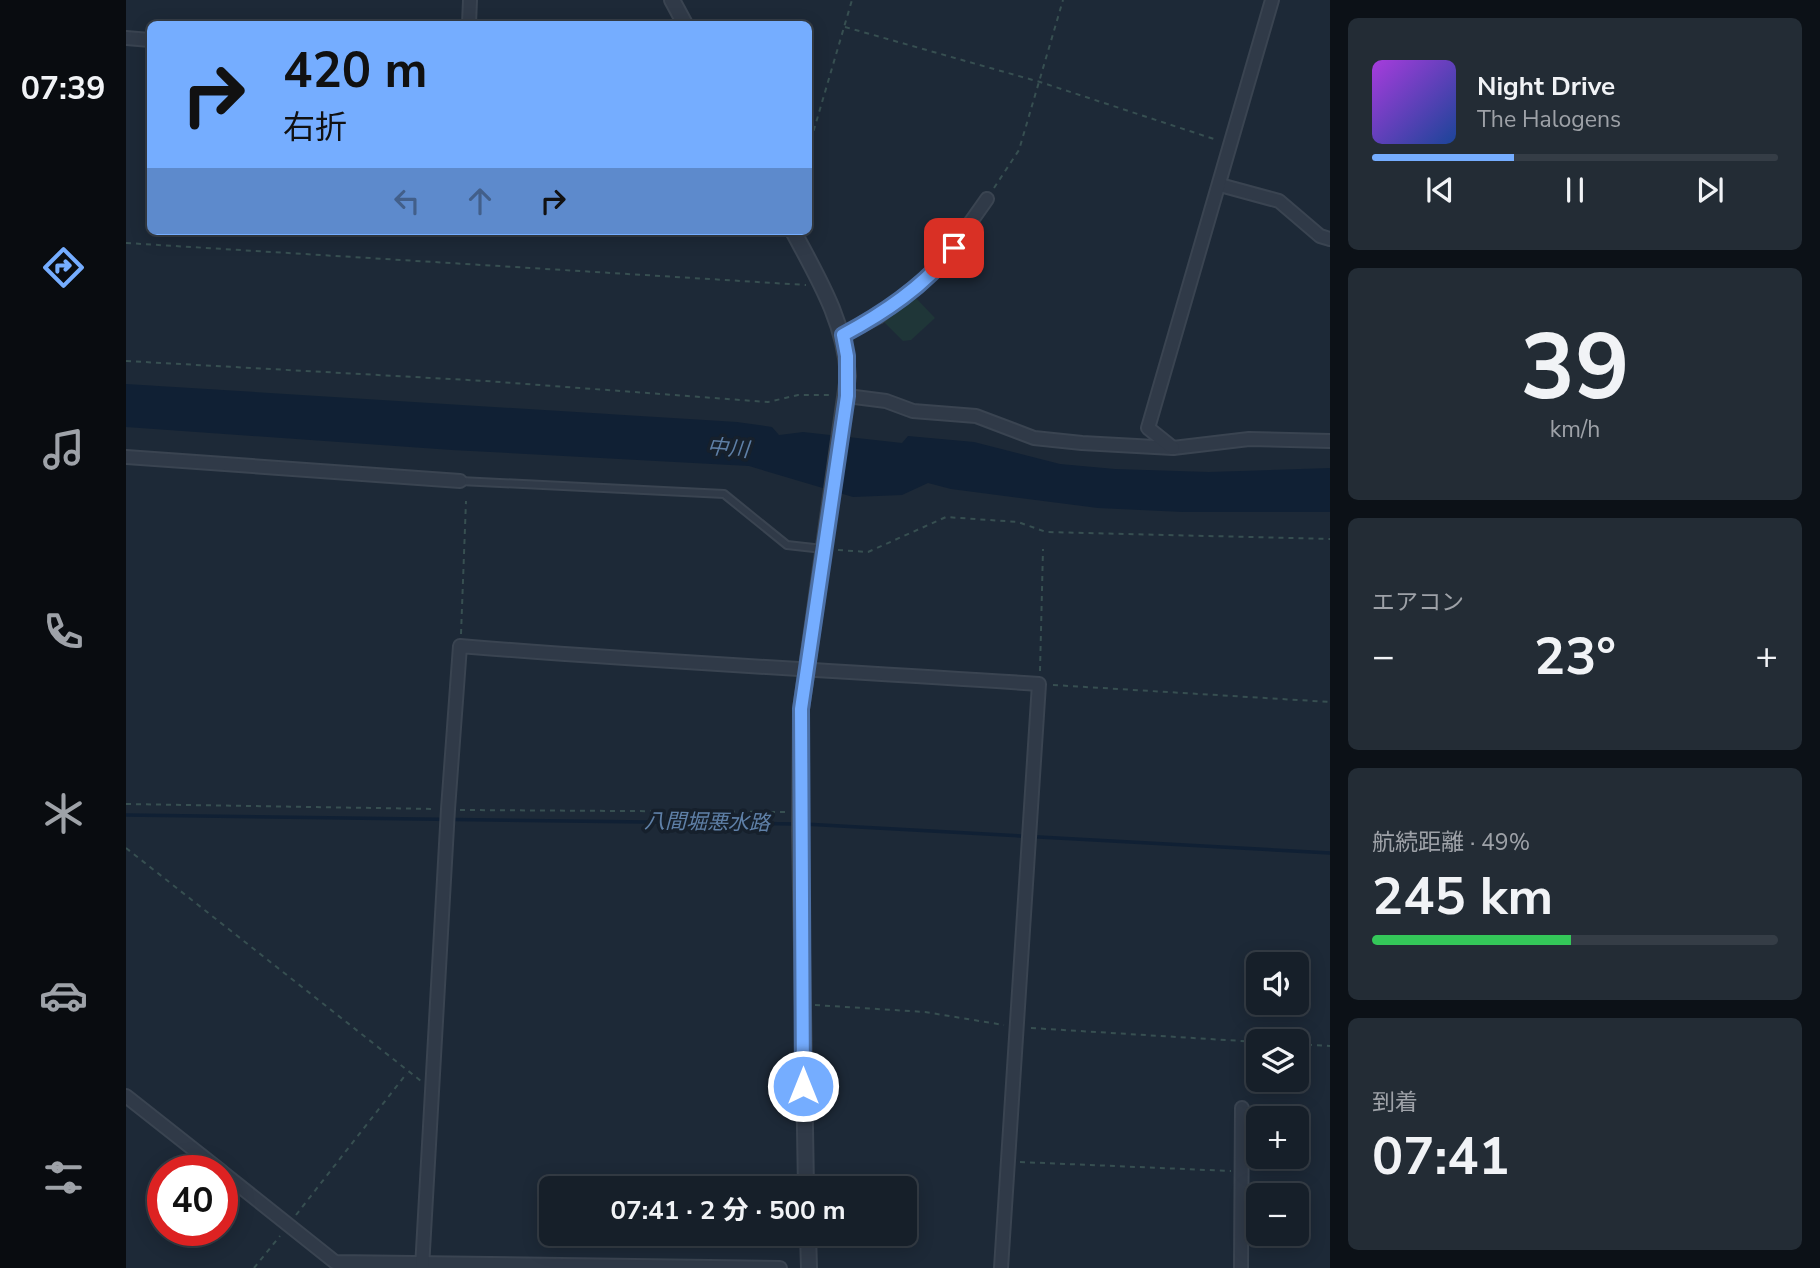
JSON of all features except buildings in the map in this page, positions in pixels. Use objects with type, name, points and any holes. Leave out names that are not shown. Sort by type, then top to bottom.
[{"type":"street","points":[[470,0],[470,21]]},
{"type":"street","points":[[672,0],[683,21]]},
{"type":"street","points":[[1172,448],[1148,429],[1272,0]]},
{"type":"street","points":[[126,38],[147,40]]},
{"type":"street","points":[[1220,185],[1279,201],[1320,236],[1330,239]]},
{"type":"street","points":[[843,335],[877,317],[939,267],[987,199]]},
{"type":"street","points":[[795,235],[821,284],[843,335],[848,366],[847,398],[806,668],[801,719],[800,831],[806,1176]]},
{"type":"street","points":[[847,398],[886,401],[913,411],[976,416],[1034,438],[1172,448],[1250,439],[1330,441]]},
{"type":"street","points":[[126,457],[460,481]]},
{"type":"street","points":[[423,1265],[448,810],[460,646],[651,662],[806,668],[1039,684],[1001,1268]]},
{"type":"street","points":[[126,1096],[201,1155]]},
{"type":"street","points":[[1241,1268],[1242,1108]]},
{"type":"street","points":[[238,1184],[335,1262],[780,1268]]},
{"type":"street","points":[[808,1246],[809,1268]]},
{"type":"lane","points":[[460,481],[724,494],[787,545],[824,547]]},
{"type":"path","points":[[812,137],[852,0]]},
{"type":"path","points":[[987,199],[1019,150],[1063,0]]},
{"type":"path","points":[[845,27],[1040,82],[1231,144]]},
{"type":"path","points":[[126,243],[796,286],[821,284]]},
{"type":"path","points":[[126,361],[486,381],[768,402],[798,395],[847,398]]},
{"type":"path","points":[[460,646],[466,501]]},
{"type":"path","points":[[824,547],[868,552],[946,517],[1018,522],[1046,532],[1330,539]]},
{"type":"path","points":[[1043,550],[1039,684],[1330,702]]},
{"type":"path","points":[[126,804],[800,814]]},
{"type":"path","points":[[126,848],[433,1089]]},
{"type":"path","points":[[804,1005],[925,1012],[1017,1028],[1246,1041]]},
{"type":"path","points":[[1309,1045],[1330,1046]]},
{"type":"path","points":[[254,1268],[408,1072]]},
{"type":"path","points":[[1008,1161],[1243,1172]]},
{"type":"green space","points":[[913,295],[935,318],[911,340],[903,341],[883,321]]},
{"type":"water","name":"中川","points":[[126,384],[737,422],[772,427],[779,435],[803,432],[902,443],[908,436],[974,442],[1060,464],[1115,469],[1209,472],[1330,468],[1330,512],[1183,512],[1098,508],[951,489],[928,483],[902,495],[853,497],[749,466],[452,450],[126,427]]},
{"type":"waterway","name":"八間堀悪水路","points":[[126,815],[796,824]]},
{"type":"waterway","name":"八間堀悪水路","points":[[804,824],[1330,853]]},
{"type":"route","points":[[803,1086],[801,709],[847,396],[847,356],[843,335],[877,317],[917,286],[939,267],[954,248]]}]
